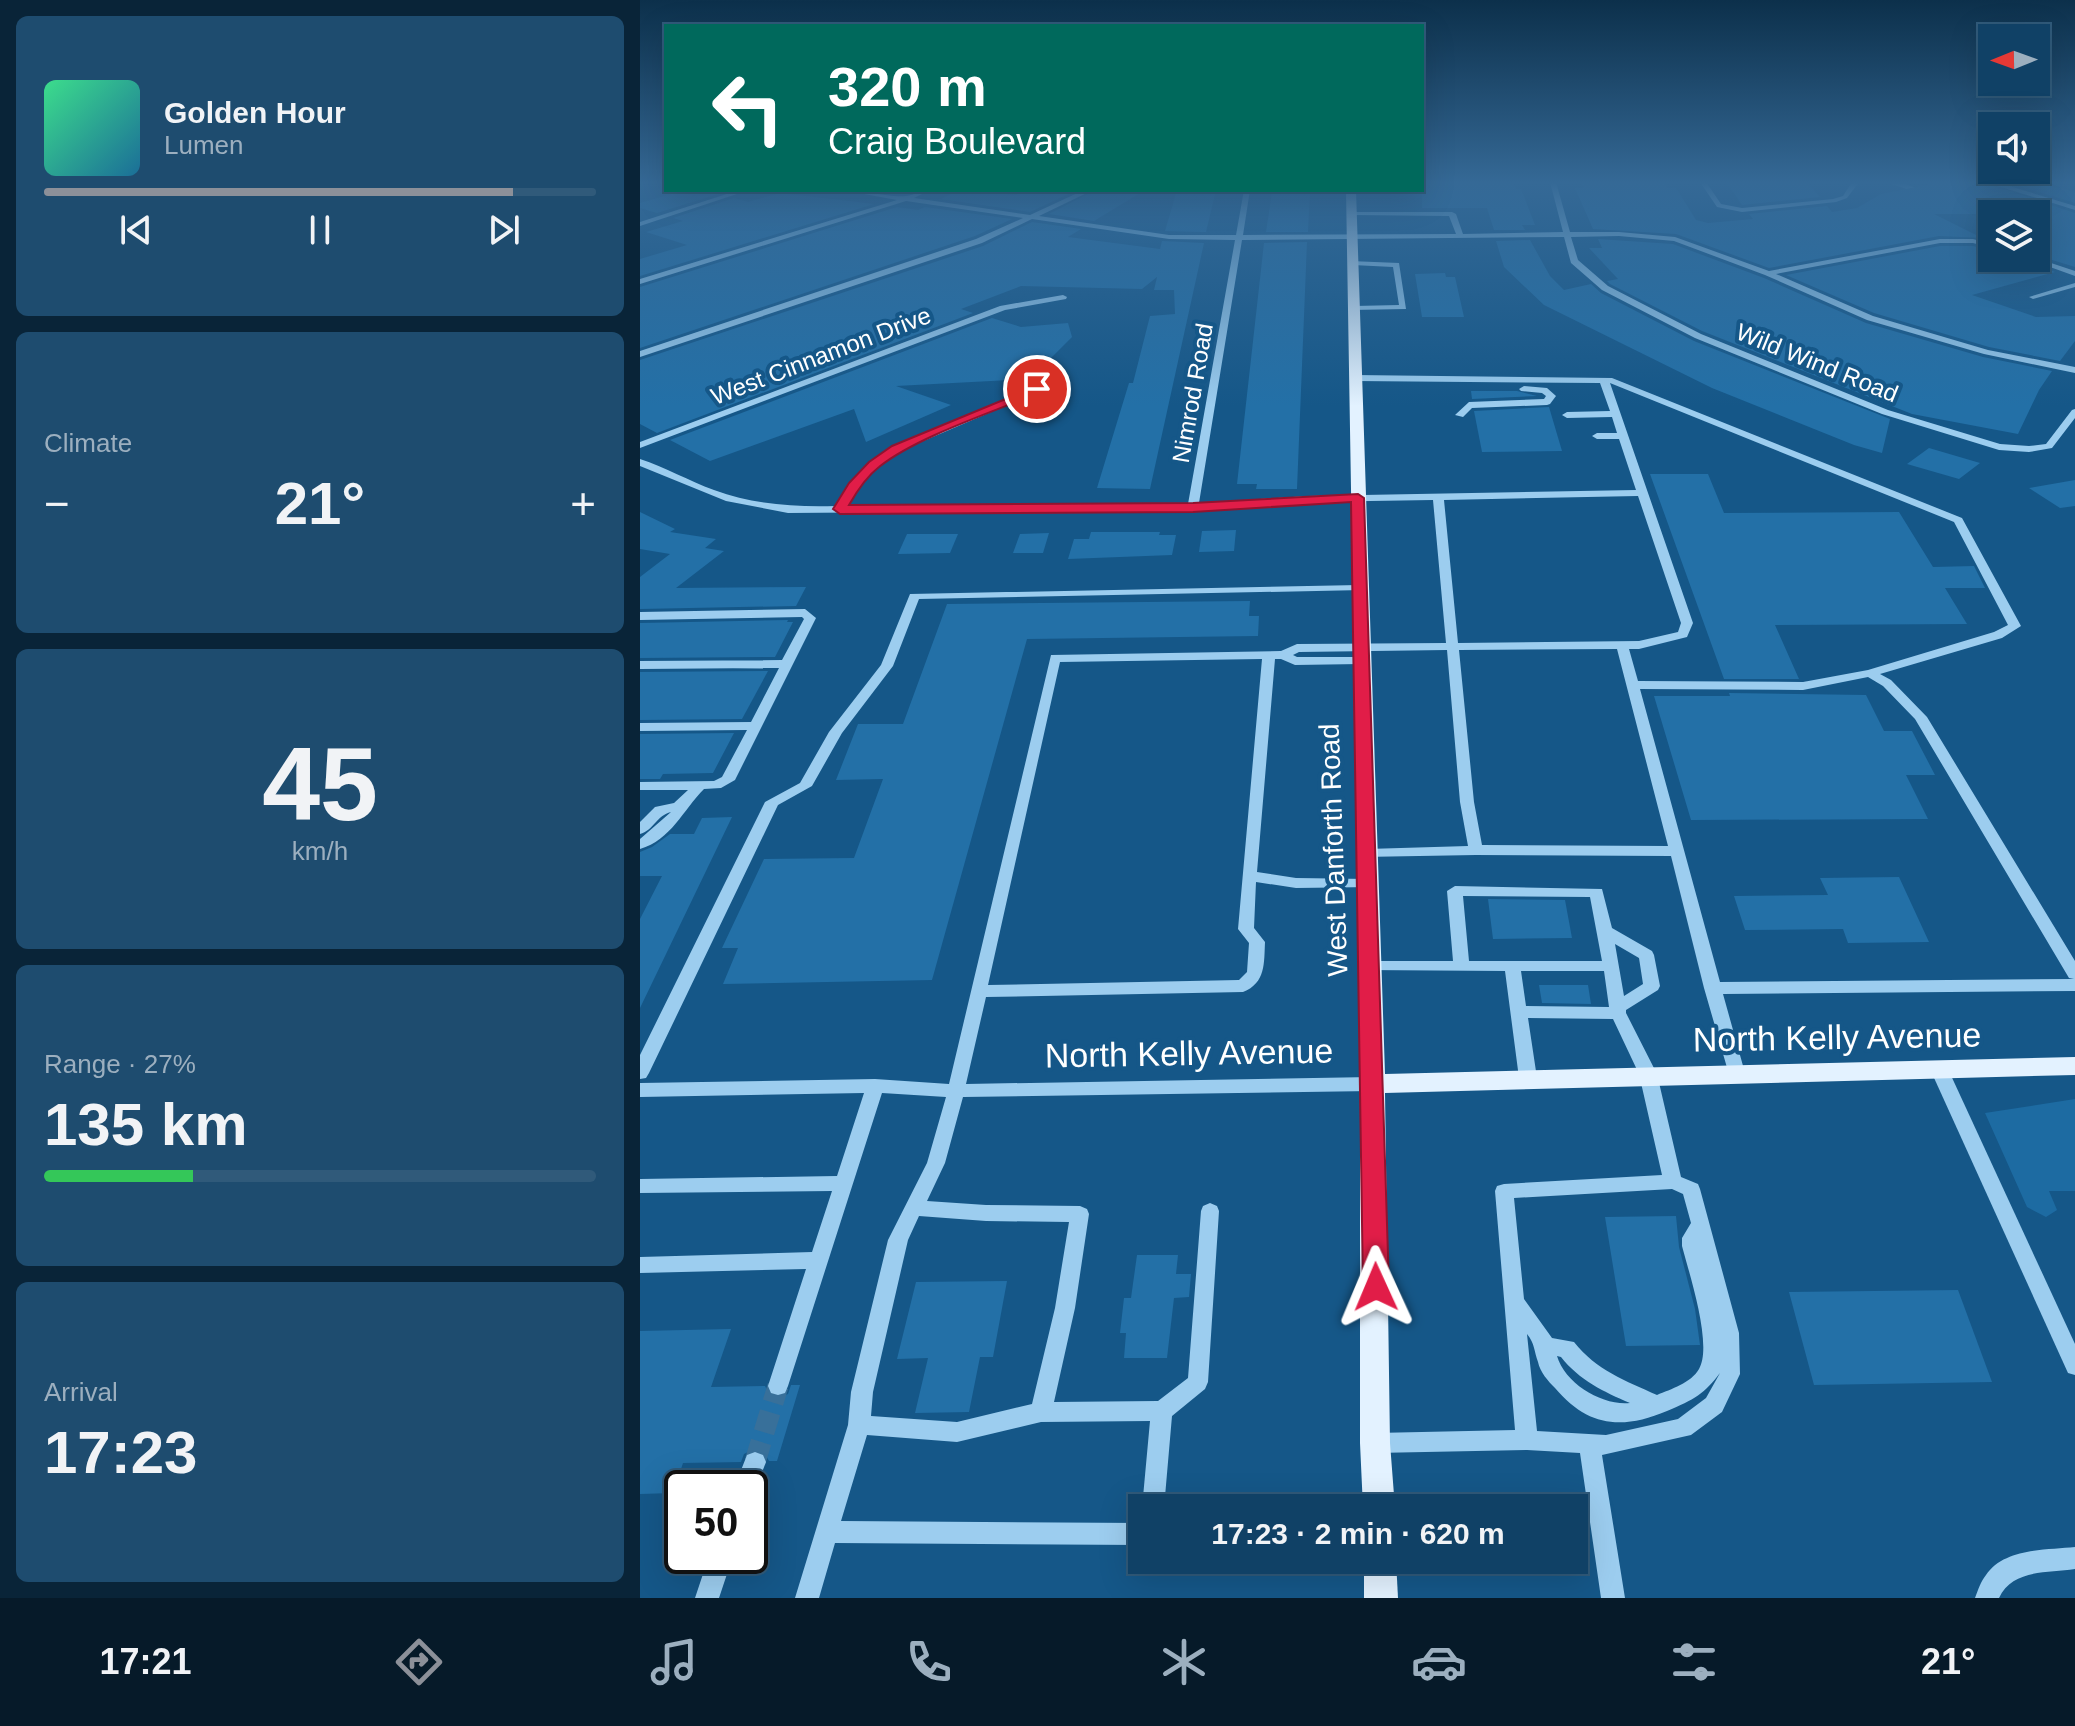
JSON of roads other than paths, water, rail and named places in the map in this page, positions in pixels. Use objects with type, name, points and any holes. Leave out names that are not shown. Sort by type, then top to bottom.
[{"type":"main road","name":"West Danforth Road","points":[[1353,257],[1360,654],[1370,966],[1378,1494]]},
{"type":"main road","name":"North Kelly Avenue","points":[[1372,1084],[1648,1074],[2075,1066]]},
{"type":"main road","points":[[1380,1574],[1381,1598]]},
{"type":"street","points":[[640,282],[721,257]]},
{"type":"street","points":[[640,354],[932,257]]},
{"type":"street","name":"Nimrod Road","points":[[1193,507],[1238,257]]},
{"type":"street","name":"Wild Wind Road","points":[[1573,257],[1605,288],[1709,341],[1885,412],[1989,444],[2029,449],[2049,446],[2075,412]]},
{"type":"street","points":[[1723,257],[1870,318],[1987,352],[2075,370]]},
{"type":"street","points":[[1768,273],[1856,257]]},
{"type":"street","points":[[1353,263],[1396,265],[1403,307],[1354,308]]},
{"type":"street","points":[[2050,265],[2075,274]]},
{"type":"street","points":[[2033,297],[2075,285]]},
{"type":"street","name":"West Cinnamon Drive","points":[[640,445],[1003,308],[1063,297]]},
{"type":"street","points":[[1355,378],[1604,380],[1958,520],[2015,626],[1998,635],[1870,673],[1803,686],[1632,685]]},
{"type":"street","points":[[1460,415],[1469,405],[1547,402],[1556,396],[1537,389],[1475,389],[1472,379]]},
{"type":"street","points":[[807,1598],[859,1425],[862,1392],[898,1240],[936,1163],[956,1091],[1055,658],[1276,655],[1295,661],[1453,646],[1639,645],[1683,634],[1687,623],[1604,380]]},
{"type":"street","points":[[840,509],[854,486],[873,465],[897,449],[1037,389]]},
{"type":"street","points":[[1567,415],[1616,414]]},
{"type":"street","points":[[1597,436],[1623,436]]},
{"type":"street","points":[[640,462],[711,494],[750,507],[788,510],[1193,507],[1358,498],[1643,493]]},
{"type":"street","points":[[1438,496],[1467,802],[1476,850]]},
{"type":"street","points":[[641,1088],[772,802],[805,786],[836,732],[887,666],[914,596],[1359,588]]},
{"type":"street","points":[[640,616],[805,613],[810,618],[728,780],[716,785],[640,786]]},
{"type":"street","points":[[1622,645],[1736,1073]]},
{"type":"street","points":[[980,991],[1243,986],[1255,974],[1257,942],[1246,929],[1249,876],[1276,655]]},
{"type":"street","points":[[640,665],[787,664]]},
{"type":"street","points":[[1870,673],[1887,683],[1920,717],[2075,974]]},
{"type":"street","points":[[640,727],[755,726]]},
{"type":"street","points":[[640,844],[650,840],[677,815],[679,806],[700,785]]},
{"type":"street","points":[[640,830],[660,810],[679,806]]},
{"type":"street","points":[[1367,854],[1476,850],[1676,851]]},
{"type":"street","points":[[1249,876],[1296,883],[1368,884]]},
{"type":"street","points":[[1462,967],[1455,891],[1597,892],[1618,1010],[1648,1074],[1673,1182]]},
{"type":"street","points":[[1518,1012],[1618,1010],[1652,986],[1646,955],[1605,931]]},
{"type":"street","points":[[1370,966],[1611,966]]},
{"type":"street","points":[[1512,967],[1528,1078]]},
{"type":"street","points":[[1712,988],[2075,985]]},
{"type":"street","points":[[1939,1069],[2075,1366]]},
{"type":"street","name":"North Kelly Avenue","points":[[641,1088],[875,1086],[956,1091],[1372,1084]]},
{"type":"street","points":[[778,1386],[875,1086]]},
{"type":"street","points":[[1375,1443],[1527,1440],[1606,1445],[1683,1428],[1714,1405],[1730,1374],[1729,1333],[1691,1189],[1673,1182],[1504,1191],[1527,1440]]},
{"type":"street","points":[[640,1186],[844,1183]]},
{"type":"street","points":[[916,1208],[986,1213],[1080,1214],[1065,1308],[1041,1412]]},
{"type":"street","points":[[859,1425],[957,1432],[1041,1412],[1162,1411],[1198,1382],[1210,1211]]},
{"type":"street","points":[[1514,1301],[1545,1346],[1548,1363],[1572,1392],[1588,1405],[1612,1415],[1627,1416],[1656,1405],[1684,1393],[1708,1375],[1713,1360],[1714,1342],[1692,1246],[1692,1238],[1700,1224]]},
{"type":"street","points":[[640,1265],[819,1260]]},
{"type":"street","points":[[1154,1494],[1162,1411]]},
{"type":"street","points":[[1589,1444],[1613,1598]]},
{"type":"street","points":[[752,1470],[755,1462]]},
{"type":"street","points":[[827,1532],[1128,1534]]},
{"type":"street","points":[[1987,1598],[1991,1582],[2007,1567],[2075,1558]]},
{"type":"street","points":[[707,1598],[715,1574]]},
{"type":"tunnel","points":[[755,1462],[778,1386]]}]
